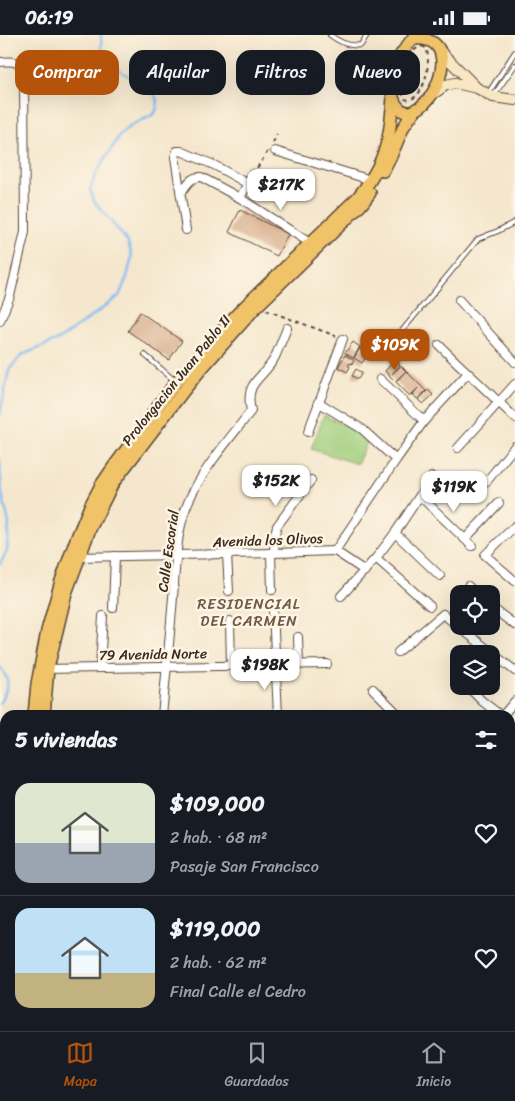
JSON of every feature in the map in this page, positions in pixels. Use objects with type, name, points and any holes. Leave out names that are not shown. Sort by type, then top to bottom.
[{"type":"main road","points":[[427,94],[439,82],[442,63],[439,35]]},
{"type":"main road","points":[[414,37],[429,36],[436,41],[440,51]]},
{"type":"main road","name":"Prolongacion Juan Pablo II","points":[[74,557],[90,506],[101,485],[176,382],[239,312],[358,197],[371,179],[387,143],[393,98],[391,84],[394,68],[402,51],[414,37]]},
{"type":"main road","name":"Prolongacion Juan Pablo II","points":[[44,710],[44,669],[47,631],[61,581],[117,477],[202,368],[256,307],[361,205],[381,175],[404,126],[416,109],[426,102],[427,94]]},
{"type":"main road","points":[[393,98],[397,107],[403,112],[416,109]]},
{"type":"main road","name":"Prolongacion Juan Pablo II","points":[[34,710],[37,684],[44,669]]},
{"type":"street","points":[[440,51],[476,88]]},
{"type":"street","points":[[0,62],[13,61],[20,65],[24,72],[25,232],[10,296],[0,321]]},
{"type":"street","points":[[427,94],[446,85],[456,83],[476,88],[490,95],[515,101]]},
{"type":"street","points":[[272,148],[371,179]]},
{"type":"street","points":[[186,230],[175,157],[177,151],[182,151],[214,165],[248,183]]},
{"type":"street","points":[[240,199],[253,174]]},
{"type":"street","points":[[181,192],[192,178],[200,176],[310,243]]},
{"type":"street","points":[[459,301],[515,362]]},
{"type":"street","name":"Calle Escorial","points":[[163,710],[177,555],[183,518],[193,492],[206,471],[251,411],[249,396],[251,388],[274,358],[287,328]]},
{"type":"street","points":[[308,432],[343,339]]},
{"type":"street","points":[[439,345],[515,418]]},
{"type":"street","name":"Avenida los Olivos","points":[[74,557],[335,551],[424,421],[467,373]]},
{"type":"street","points":[[380,379],[424,421]]},
{"type":"street","points":[[458,448],[515,384]]},
{"type":"street","points":[[318,402],[362,429],[396,460]]},
{"type":"street","points":[[487,481],[515,446]]},
{"type":"street","points":[[341,596],[376,558],[432,477]]},
{"type":"street","points":[[272,590],[272,553],[277,526],[311,480]]},
{"type":"street","points":[[420,496],[472,546]]},
{"type":"street","points":[[465,539],[499,503]]},
{"type":"street","points":[[515,527],[485,555],[515,581]]},
{"type":"street","points":[[395,533],[440,576]]},
{"type":"street","points":[[335,551],[365,571]]},
{"type":"street","points":[[227,554],[229,591]]},
{"type":"street","points":[[112,608],[115,556]]},
{"type":"street","points":[[376,558],[430,606]]},
{"type":"street","points":[[273,610],[278,710]]},
{"type":"street","points":[[398,652],[443,614],[450,619]]},
{"type":"street","points":[[500,614],[515,625]]},
{"type":"street","points":[[100,668],[103,616]]},
{"type":"street","points":[[230,621],[231,666]]},
{"type":"street","points":[[470,635],[515,671]]},
{"type":"street","points":[[298,637],[299,665]]},
{"type":"street","name":"79 Avenida Norte","points":[[44,669],[327,664]]},
{"type":"street","points":[[373,689],[394,710]]},
{"type":"street","points":[[476,695],[495,710]]},
{"type":"lane","points":[[330,35],[353,46],[361,45],[367,35]]},
{"type":"lane","points":[[490,95],[515,52]]},
{"type":"lane","points":[[490,95],[515,65]]},
{"type":"lane","points":[[382,355],[478,239],[515,222]]},
{"type":"lane","points":[[145,355],[176,382]]},
{"type":"path","points":[[414,50],[422,46],[426,48],[429,55],[424,81],[427,94]]},
{"type":"path","points":[[420,86],[427,94]]},
{"type":"path","points":[[403,95],[404,99],[410,100],[427,94]]},
{"type":"path","points":[[253,174],[272,148],[277,134]]},
{"type":"path","points":[[256,307],[343,339]]},
{"type":"green space","points":[[324,415],[369,438],[357,464],[311,449]]},
{"type":"building","points":[[240,210],[288,234],[277,256],[229,232]]},
{"type":"building","points":[[140,312],[182,341],[169,360],[128,331]]},
{"type":"building","points":[[353,342],[360,347],[353,358],[345,353]]},
{"type":"building","points":[[360,348],[368,354],[362,363],[354,358]]},
{"type":"building","points":[[345,355],[354,360],[348,366],[350,367],[347,372],[338,367]]},
{"type":"building","points":[[395,360],[400,365],[392,374],[401,366],[406,371],[395,381],[385,371]]},
{"type":"building","points":[[356,369],[362,373],[358,379],[352,376]]},
{"type":"building","points":[[406,371],[426,391],[417,399],[413,394],[418,388],[410,396],[396,382]]},
{"type":"building","points":[[428,390],[433,395],[423,404],[418,400]]},
{"type":"waterway","points":[[0,414],[9,370],[22,355],[58,340],[87,320],[119,296],[127,277],[132,257],[128,242],[94,201],[90,190],[95,175],[120,135],[130,126],[151,116],[156,111],[158,101],[154,94],[140,83],[102,60],[101,35]]},
{"type":"waterway","points":[[0,460],[2,494],[9,523],[7,551],[0,564]]},
{"type":"waterway","points":[[0,667],[4,672],[8,685],[0,703]]},
{"type":"district","name":"RESIDENCIAL DEL CARMEN","points":[[249,612]]}]
